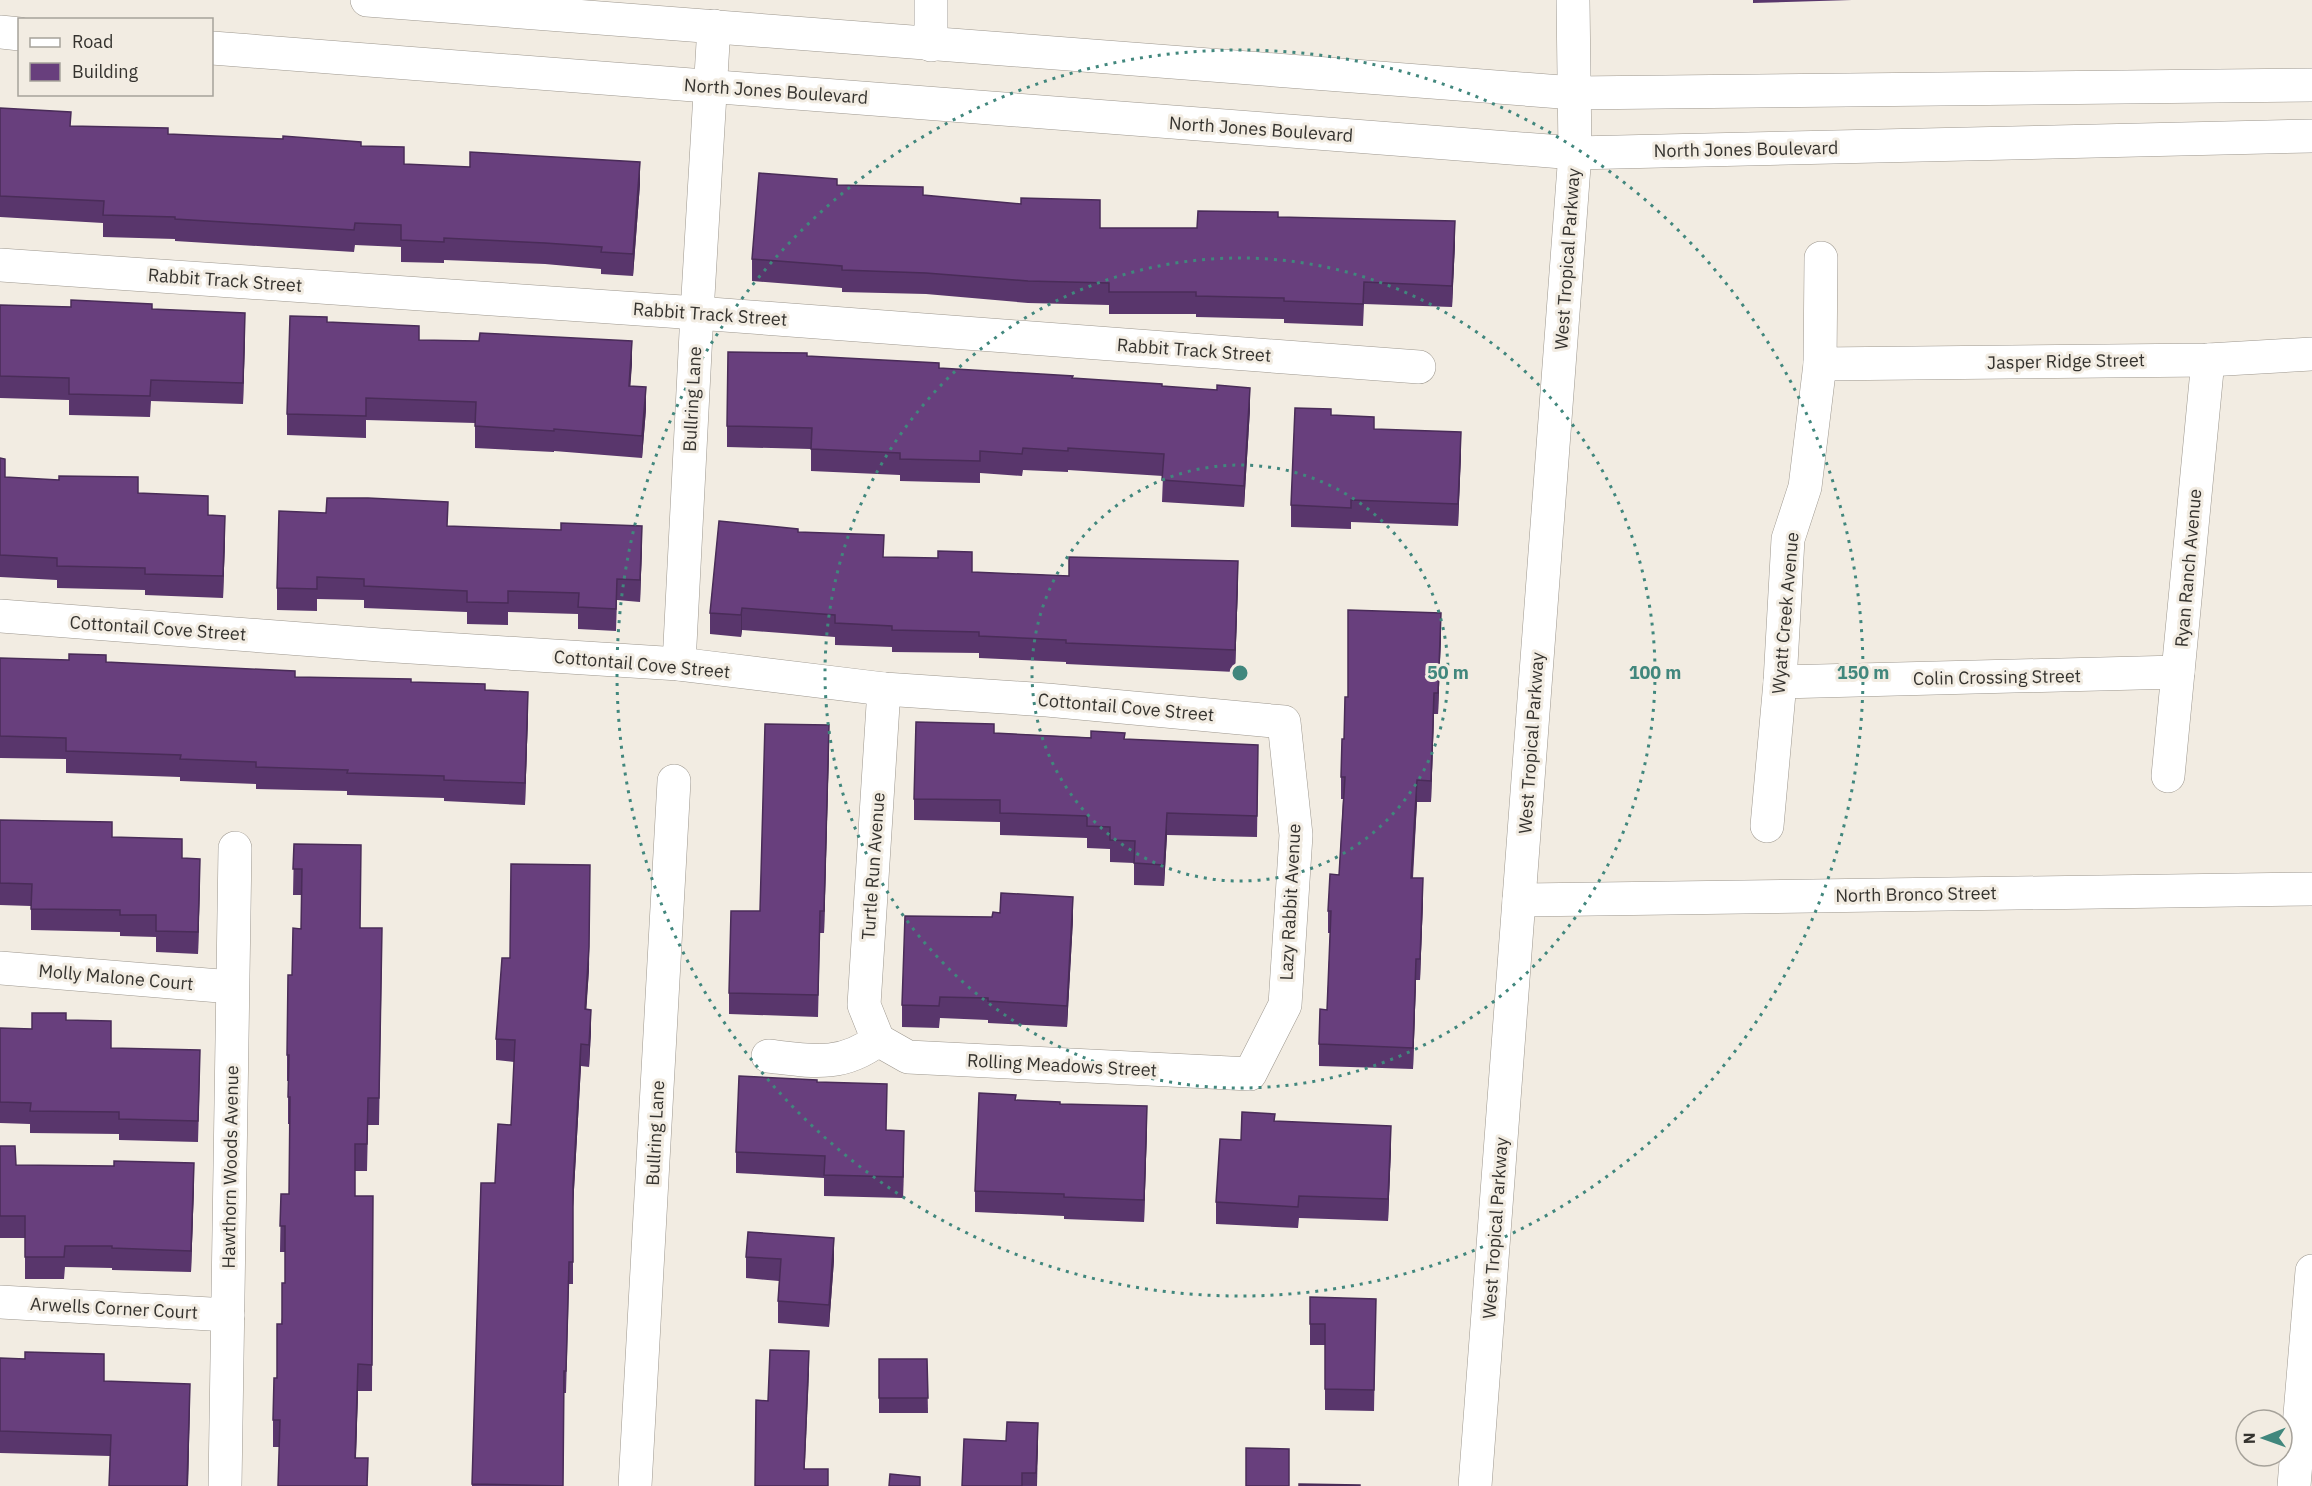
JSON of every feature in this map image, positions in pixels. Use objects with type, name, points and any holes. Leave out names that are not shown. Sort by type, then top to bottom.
[{"type":"street","points":[[367,0],[1574,93],[2312,84]]},
{"type":"street","points":[[931,0],[931,45]]},
{"type":"street","name":"West Tropical Parkway","points":[[1475,1486],[1575,153],[1573,0]]},
{"type":"street","name":"Bullring Lane","points":[[679,664],[714,26]]},
{"type":"street","points":[[0,32],[18,34]]},
{"type":"street","name":"North Jones Boulevard","points":[[213,48],[1575,153],[2312,136]]},
{"type":"street","name":"Wyatt Creek Avenue","points":[[1767,826],[1780,682],[1788,539],[1805,487],[1820,364],[1821,258]]},
{"type":"street","name":"Rabbit Track Street","points":[[0,265],[697,313],[1419,367]]},
{"type":"street","name":"Jasper Ridge Street","points":[[1820,364],[2208,360],[2312,354]]},
{"type":"street","name":"Ryan Ranch Avenue","points":[[2168,776],[2208,360]]},
{"type":"street","name":"Cottontail Cove Street","points":[[0,616],[380,645],[679,664],[884,689],[1047,700],[1284,722]]},
{"type":"street","name":"Colin Crossing Street","points":[[1780,682],[2178,672]]},
{"type":"street","name":"Turtle Run Avenue","points":[[878,1040],[864,1005],[884,689]]},
{"type":"street","name":"Lazy Rabbit Avenue","points":[[1250,1074],[1285,1005],[1296,835],[1284,722]]},
{"type":"street","name":"Bullring Lane","points":[[635,1486],[674,781]]},
{"type":"street","name":"Hawthorn Woods Avenue","points":[[225,1486],[235,848]]},
{"type":"street","name":"North Bronco Street","points":[[1519,900],[2312,889]]},
{"type":"street","name":"Molly Malone Court","points":[[0,968],[232,987]]},
{"type":"street","points":[[768,1056],[834,1061],[855,1054],[878,1040]]},
{"type":"street","name":"Rolling Meadows Street","points":[[878,1040],[908,1057],[1250,1074]]},
{"type":"street","points":[[2294,1486],[2312,1272]]},
{"type":"street","name":"Arwells Corner Court","points":[[0,1302],[228,1315]]},
{"type":"building","points":[[0,108],[71,112],[70,126],[168,128],[168,134],[283,139],[283,136],[361,142],[361,146],[404,147],[404,164],[470,167],[470,152],[640,162],[633,254],[601,252],[602,247],[545,243],[444,238],[444,242],[401,240],[401,225],[355,223],[354,230],[175,219],[175,217],[103,215],[104,201],[0,196]]},
{"type":"building","points":[[759,173],[837,179],[837,185],[923,187],[923,195],[1021,204],[1021,198],[1100,200],[1100,228],[1197,228],[1198,211],[1278,212],[1278,217],[1455,221],[1452,286],[1364,282],[1363,304],[1284,301],[1284,298],[1196,296],[1196,292],[1109,292],[1109,283],[1028,281],[926,273],[842,270],[842,266],[752,259]]},
{"type":"building","points":[[71,300],[152,304],[152,309],[245,313],[243,383],[151,380],[150,396],[69,394],[69,378],[0,376],[0,305],[71,307]]},
{"type":"building","points":[[290,316],[327,317],[327,322],[419,326],[419,340],[479,341],[480,333],[632,341],[629,386],[646,387],[642,436],[475,426],[476,402],[366,398],[366,416],[287,414]]},
{"type":"building","points":[[728,352],[807,353],[807,356],[939,363],[939,368],[1073,376],[1072,378],[1162,384],[1162,386],[1217,390],[1217,385],[1250,388],[1244,486],[1162,480],[1164,454],[1068,448],[1068,451],[1023,448],[1022,454],[980,451],[980,461],[900,459],[900,453],[811,449],[812,428],[727,426]]},
{"type":"building","points":[[1295,408],[1331,409],[1331,415],[1374,417],[1374,429],[1461,432],[1458,504],[1351,500],[1351,508],[1291,505]]},
{"type":"building","points":[[0,458],[5,459],[5,477],[59,480],[59,476],[138,477],[138,493],[208,496],[208,515],[225,516],[223,576],[145,574],[145,568],[57,566],[57,558],[0,555]]},
{"type":"building","points":[[327,498],[448,502],[447,526],[561,530],[561,523],[642,526],[640,580],[617,579],[616,609],[578,607],[579,593],[508,591],[508,603],[467,602],[467,591],[364,586],[364,579],[317,577],[317,589],[277,588],[279,511],[326,513]]},
{"type":"building","points":[[719,521],[798,529],[798,532],[884,535],[883,557],[938,558],[938,551],[972,552],[972,572],[1069,576],[1069,557],[1238,561],[1235,650],[1066,643],[1066,640],[979,636],[979,632],[892,630],[892,626],[835,623],[835,615],[742,608],[741,615],[710,613]]},
{"type":"building","points":[[1348,610],[1441,613],[1438,693],[1434,693],[1431,781],[1417,780],[1411,878],[1423,878],[1420,959],[1416,959],[1413,1048],[1319,1044],[1320,1009],[1327,1010],[1331,911],[1328,911],[1330,874],[1339,875],[1345,777],[1341,777],[1342,739],[1344,739],[1345,697],[1348,697]]},
{"type":"building","points":[[69,654],[106,655],[106,662],[295,671],[295,677],[411,679],[411,682],[485,684],[485,690],[528,692],[525,783],[444,780],[444,776],[347,773],[348,770],[256,767],[256,762],[180,759],[181,755],[66,751],[66,738],[0,736],[0,658],[69,660]]},
{"type":"building","points":[[916,722],[994,724],[994,733],[1091,738],[1091,731],[1125,733],[1124,739],[1258,745],[1257,816],[1167,813],[1164,865],[1134,863],[1135,841],[1110,840],[1110,827],[1087,826],[1087,816],[1000,813],[1000,800],[914,799]]},
{"type":"building","points":[[765,724],[829,725],[824,911],[820,911],[818,995],[729,993],[731,911],[760,911]]},
{"type":"building","points":[[0,820],[112,822],[112,837],[182,839],[182,858],[200,859],[198,932],[156,931],[156,915],[120,915],[120,910],[31,909],[32,884],[0,883]]},
{"type":"building","points":[[294,844],[361,845],[360,928],[382,928],[379,1098],[368,1098],[367,1144],[355,1144],[355,1196],[373,1196],[372,1365],[358,1364],[355,1458],[368,1458],[367,1486],[278,1486],[280,1420],[273,1420],[274,1378],[277,1378],[277,1324],[282,1324],[282,1283],[285,1283],[285,1226],[280,1226],[281,1194],[289,1194],[288,975],[292,975],[293,928],[301,929],[302,869],[293,869]]},
{"type":"building","points":[[511,864],[590,865],[589,947],[585,1009],[591,1010],[589,1045],[581,1044],[573,1186],[573,1262],[569,1262],[566,1371],[564,1371],[563,1486],[472,1484],[481,1183],[495,1183],[498,1124],[511,1125],[515,1040],[496,1039],[502,958],[510,958]]},
{"type":"building","points":[[1001,893],[1073,897],[1067,1006],[988,1001],[988,998],[940,997],[939,1006],[902,1005],[905,916],[992,917],[993,912],[1000,913]]},
{"type":"building","points":[[32,1013],[66,1013],[66,1020],[111,1021],[111,1048],[200,1050],[198,1121],[119,1119],[119,1112],[30,1111],[31,1103],[0,1102],[0,1028],[32,1029]]},
{"type":"building","points":[[739,1076],[887,1084],[886,1130],[904,1131],[903,1177],[824,1175],[825,1156],[736,1152]]},
{"type":"building","points":[[979,1093],[1016,1095],[1015,1100],[1060,1102],[1060,1104],[1147,1106],[1144,1200],[975,1191]]},
{"type":"building","points":[[1242,1112],[1275,1114],[1274,1121],[1391,1126],[1388,1199],[1299,1196],[1298,1207],[1216,1202],[1220,1139],[1241,1140]]},
{"type":"building","points":[[0,1146],[15,1146],[16,1165],[114,1166],[114,1161],[194,1163],[191,1251],[112,1248],[112,1246],[65,1246],[64,1257],[25,1257],[25,1216],[0,1216]]},
{"type":"building","points":[[748,1232],[834,1238],[829,1305],[778,1301],[781,1259],[746,1257]]},
{"type":"building","points":[[1310,1297],[1376,1299],[1374,1390],[1325,1389],[1325,1324],[1310,1324]]},
{"type":"building","points":[[770,1350],[809,1351],[804,1469],[828,1469],[828,1486],[755,1486],[756,1400],[768,1401]]},
{"type":"building","points":[[25,1352],[104,1354],[104,1381],[190,1384],[187,1486],[109,1486],[111,1435],[0,1431],[0,1358],[25,1359]]},
{"type":"building","points":[[879,1359],[927,1359],[928,1398],[879,1398]]},
{"type":"building","points":[[1007,1422],[1038,1423],[1036,1473],[1022,1473],[1022,1486],[962,1486],[964,1439],[1006,1441]]},
{"type":"building","points":[[1246,1448],[1289,1449],[1289,1486],[1246,1486]]},
{"type":"building","points":[[890,1474],[920,1477],[920,1486],[889,1486]]},
{"type":"building","points":[[1299,1484],[1360,1485],[1360,1486],[1299,1486]]}]
